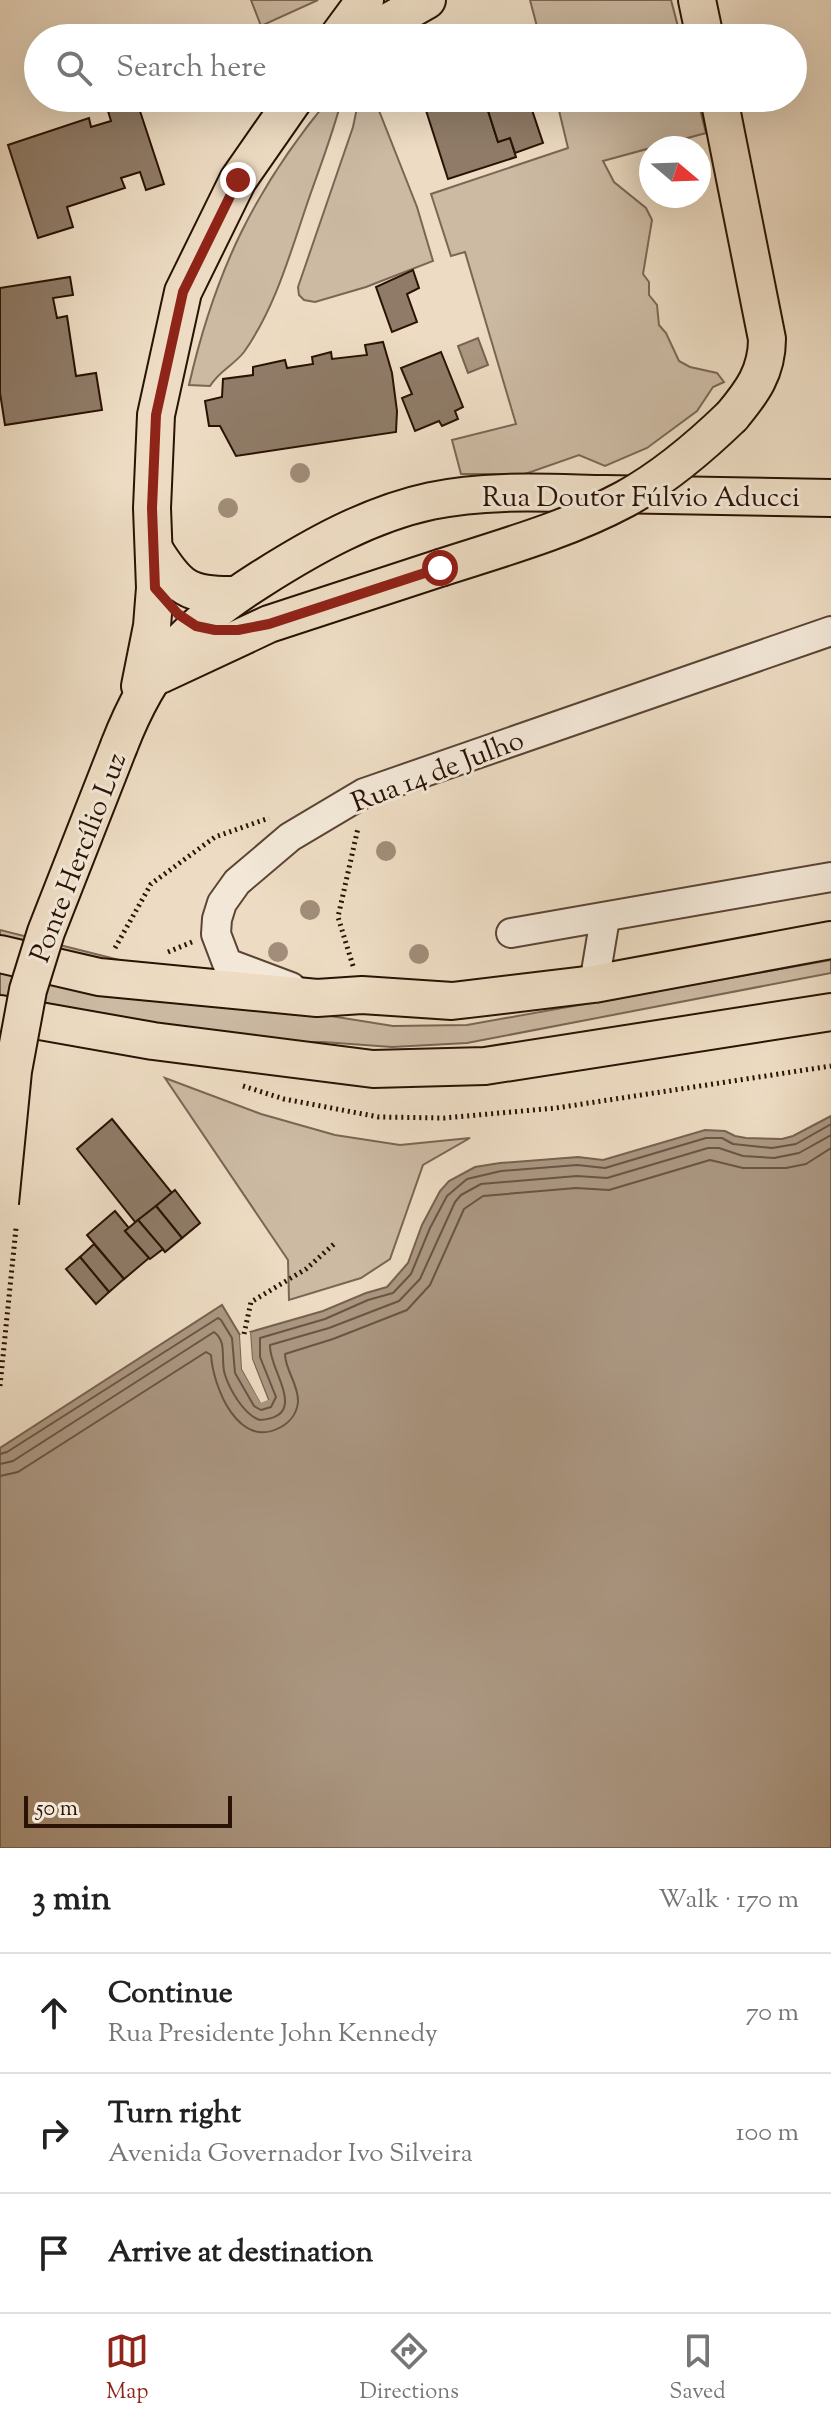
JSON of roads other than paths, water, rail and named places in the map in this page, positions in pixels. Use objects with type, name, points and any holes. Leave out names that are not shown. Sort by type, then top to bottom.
[{"type":"main road","points":[[352,24],[365,0]]},
{"type":"main road","points":[[363,24],[397,0]]},
{"type":"main road","points":[[373,24],[427,0]]},
{"type":"main road","points":[[697,0],[702,24]]},
{"type":"main road","name":"Ponte Hercílio Luz","points":[[9,1208],[13,1071],[28,990],[46,932],[142,692],[155,588],[152,508],[156,415],[183,292],[238,180],[285,112]]},
{"type":"main road","points":[[155,588],[178,614],[196,626],[238,630],[269,624],[529,539],[624,499],[668,472],[706,442],[732,416],[762,374],[767,356],[767,339],[722,112]]},
{"type":"main road","name":"Rua Doutor Fúlvio Aducci","points":[[142,692],[162,661],[196,626],[235,595],[329,539],[379,516],[429,501],[505,492],[831,498]]},
{"type":"main road","points":[[154,549],[172,578],[187,588],[207,596],[235,595]]},
{"type":"main road","points":[[142,692],[269,624]]},
{"type":"main road","points":[[2,950],[99,977],[317,998],[362,995],[452,1001],[594,984],[831,940]]},
{"type":"main road","points":[[0,1014],[153,1041],[373,1069],[485,1066],[831,1012]]},
{"type":"street","name":"Rua 14 de Julho","points":[[317,998],[227,963],[216,934],[222,903],[237,882],[290,837],[364,793],[831,631]]},
{"type":"street","points":[[511,933],[831,877]]},
{"type":"street","points":[[594,984],[605,918]]},
{"type":"water","points":[[478,338],[488,365],[468,373],[458,346]]},
{"type":"water","points":[[831,1116],[831,1848],[0,1848],[0,1448],[222,1305],[240,1335],[242,1369],[261,1402],[268,1399],[252,1359],[250,1332],[323,1311],[387,1287],[408,1263],[422,1225],[440,1191],[449,1181],[475,1167],[578,1157],[603,1160],[705,1130],[725,1131],[746,1138],[782,1139]]}]
